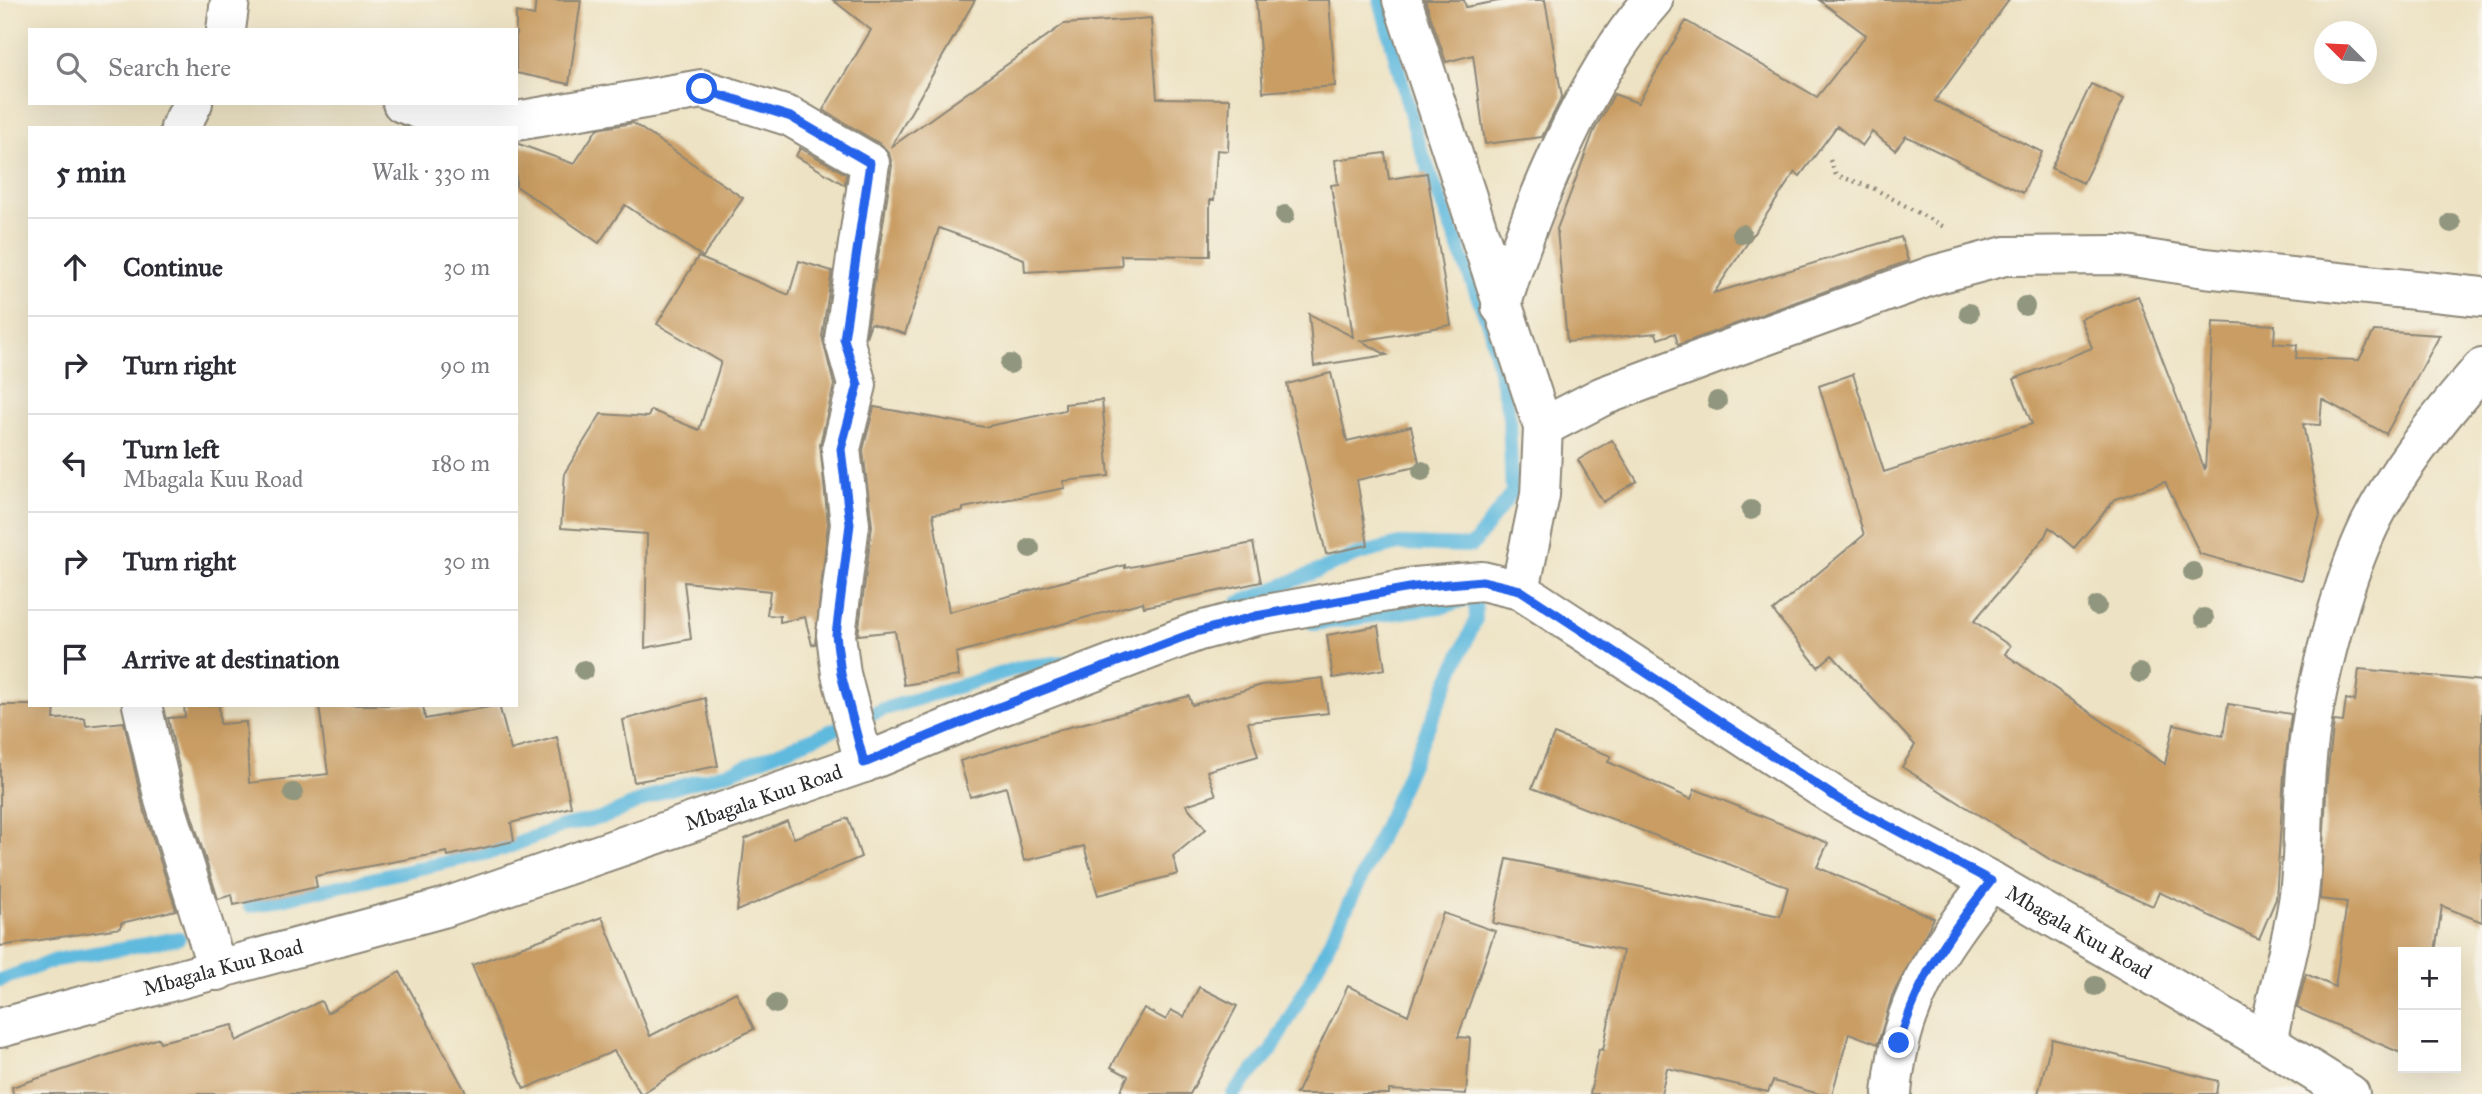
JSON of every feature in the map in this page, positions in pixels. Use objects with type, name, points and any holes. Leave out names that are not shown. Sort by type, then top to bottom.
[{"type":"street","points":[[226,28],[230,0]]},
{"type":"street","points":[[1402,0],[1501,307],[1543,427],[1540,495],[1520,590]]},
{"type":"street","points":[[1501,307],[1522,238],[1568,137],[1599,78],[1636,18],[1653,0]]},
{"type":"street","points":[[407,105],[434,115],[499,124],[702,89],[791,117],[870,163],[844,339],[858,385],[841,449],[850,524],[836,635],[841,674],[864,763]]},
{"type":"street","points":[[181,126],[192,105]]},
{"type":"street","points":[[1543,427],[1603,397],[1737,346],[1934,275],[2005,256],[2120,255],[2231,271],[2482,297]]},
{"type":"street","points":[[2267,1042],[2298,900],[2307,756],[2327,658],[2347,585],[2364,537],[2395,481],[2451,404],[2482,368]]},
{"type":"street","name":"Mbagala Kuu Road","points":[[0,1028],[443,908],[864,763],[999,707],[1183,637],[1256,616],[1449,583],[1482,581],[1520,590],[1840,800],[1991,881],[2267,1042],[2350,1094]]},
{"type":"street","points":[[142,707],[164,800],[218,971]]},
{"type":"street","points":[[1892,1094],[1899,1043],[1913,999],[1944,941],[1991,881]]},
{"type":"path","points":[[1830,160],[1836,175],[1873,188],[1905,208],[2005,256]]},
{"type":"building","points":[[536,0],[581,0],[569,84],[518,73],[516,12],[534,16]]},
{"type":"building","points":[[833,0],[975,0],[891,147],[1064,24],[1151,18],[1157,98],[1230,99],[1228,151],[1217,150],[1214,200],[1210,200],[1210,256],[1121,255],[1122,266],[1025,272],[1024,259],[939,228],[905,334],[871,323],[866,337],[892,165],[889,153],[882,145],[823,110],[871,30]]},
{"type":"building","points":[[1256,0],[1329,0],[1335,86],[1263,92]]},
{"type":"building","points":[[1425,0],[1464,0],[1466,7],[1504,0],[1545,0],[1562,97],[1542,137],[1485,144],[1473,55],[1446,62]]},
{"type":"building","points":[[1819,0],[2009,0],[1935,101],[2042,152],[2023,193],[1906,136],[1895,150],[1872,132],[1862,146],[1837,126],[1800,176],[1795,172],[1714,293],[1901,237],[1908,261],[1678,345],[1675,333],[1658,339],[1656,333],[1567,342],[1557,229],[1594,131],[1614,94],[1638,103],[1686,21],[1817,97],[1866,35]]},
{"type":"building","points":[[2091,84],[2124,99],[2083,183],[2051,168]]},
{"type":"building","points":[[633,123],[743,198],[703,257],[625,205],[599,243],[518,187],[518,144],[574,164],[597,129]]},
{"type":"building","points":[[800,148],[846,174],[845,185],[796,156]]},
{"type":"building","points":[[1385,153],[1389,179],[1427,173],[1451,325],[1361,341],[1387,355],[1314,366],[1309,314],[1353,337],[1331,185],[1338,184],[1335,160]]},
{"type":"building","points":[[698,257],[789,295],[799,261],[832,271],[822,336],[834,385],[820,444],[828,524],[815,644],[812,645],[805,617],[780,622],[780,616],[767,615],[770,591],[684,582],[691,639],[645,648],[647,534],[561,528],[565,472],[601,414],[648,417],[651,410],[699,430],[721,362],[657,324]]},
{"type":"building","points":[[2138,296],[2205,470],[2213,322],[2275,325],[2274,343],[2297,345],[2296,358],[2359,360],[2374,331],[2440,335],[2386,434],[2322,399],[2320,425],[2303,424],[2320,515],[2302,581],[2200,554],[2165,482],[2115,499],[2074,548],[2049,527],[2044,538],[1974,621],[2010,646],[2005,654],[2165,764],[2174,724],[2223,736],[2228,704],[2291,714],[2284,774],[2276,899],[2259,939],[2159,892],[2153,906],[2051,860],[1902,767],[1915,745],[1832,655],[1818,667],[1773,611],[1864,535],[1819,386],[1853,374],[1884,472],[2032,424],[2014,379],[2092,348],[2081,319]]},
{"type":"building","points":[[1331,373],[1347,441],[1411,426],[1420,466],[1357,480],[1368,545],[1326,554],[1287,384]]},
{"type":"building","points":[[1102,400],[1109,476],[1063,481],[1065,488],[963,508],[963,511],[933,514],[949,612],[1125,565],[1125,568],[1253,543],[1261,582],[1144,607],[1143,602],[956,653],[959,676],[904,685],[895,631],[858,635],[872,526],[863,450],[874,407],[984,427],[1065,410],[1065,404]]},
{"type":"building","points":[[1612,440],[1637,481],[1603,502],[1578,460]]},
{"type":"building","points":[[1378,626],[1385,669],[1333,678],[1327,635]]},
{"type":"building","points":[[2359,669],[2482,681],[2482,922],[2442,906],[2436,947],[2398,947],[2398,1052],[2297,1008],[2306,974],[2335,987],[2347,902],[2320,899],[2327,778],[2334,721],[2343,722],[2346,699],[2355,701]]},
{"type":"building","points":[[1323,678],[1328,713],[1248,722],[1258,756],[1207,771],[1216,795],[1186,805],[1206,829],[1173,856],[1178,874],[1098,895],[1084,846],[1024,861],[1006,787],[970,797],[960,761],[1058,730],[1189,696],[1192,705],[1262,685]]},
{"type":"building","points":[[705,698],[718,766],[634,782],[623,720]]},
{"type":"building","points":[[0,705],[55,707],[54,719],[85,718],[86,726],[124,722],[143,807],[176,910],[121,923],[121,928],[0,946]]},
{"type":"building","points":[[184,707],[219,707],[220,724],[246,722],[249,783],[328,774],[319,707],[423,707],[425,719],[500,707],[511,750],[557,737],[571,807],[511,823],[514,841],[448,856],[447,852],[315,876],[317,887],[234,905],[232,895],[218,899],[185,794],[168,718],[185,717]]},
{"type":"building","points":[[1554,734],[1611,756],[1608,762],[1691,799],[1695,789],[1828,843],[1817,867],[1934,918],[1892,996],[1878,1044],[1849,1033],[1832,1094],[1819,1094],[1773,1081],[1768,1092],[1667,1068],[1661,1094],[1590,1094],[1599,1049],[1603,1050],[1623,951],[1493,923],[1507,859],[1780,916],[1788,887],[1532,788]]},
{"type":"building","points":[[848,818],[861,857],[737,911],[745,839],[787,821],[794,838]]},
{"type":"building","points":[[1443,913],[1495,931],[1458,1037],[1470,1038],[1466,1094],[1389,1090],[1389,1094],[1296,1094],[1348,986],[1408,1015]]},
{"type":"building","points":[[602,917],[650,1036],[736,992],[754,1029],[701,1056],[641,1094],[614,1051],[524,1089],[472,965]]},
{"type":"building","points":[[400,972],[467,1094],[13,1094],[12,1087],[159,1038],[160,1042],[233,1025],[236,1041],[321,1001],[327,1013]]},
{"type":"building","points":[[1199,987],[1237,1006],[1190,1094],[1119,1094],[1128,1076],[1111,1067],[1144,1008],[1166,1020],[1171,1010],[1184,1017]]},
{"type":"building","points":[[2052,1039],[2218,1081],[2216,1094],[2038,1094]]},
{"type":"waterway","points":[[1238,603],[1360,554],[1399,544],[1472,546],[1512,493],[1509,416],[1490,329],[1418,142],[1380,0]]},
{"type":"waterway","points":[[1233,1094],[1271,1051],[1363,875],[1476,619],[1475,596],[1447,606],[1314,624]]},
{"type":"waterway","points":[[250,906],[501,850],[562,826],[605,817],[663,791],[735,770],[884,709],[1022,667],[1081,660]]},
{"type":"waterway","points":[[0,980],[56,960],[179,938]]},
{"type":"route","points":[[702,89],[791,117],[870,163],[844,339],[858,385],[841,449],[850,524],[836,635],[841,674],[864,763],[999,707],[1196,632],[1256,616],[1415,587],[1482,581],[1502,584],[1520,590],[1564,617],[1840,800],[1991,881],[1944,941],[1913,999],[1899,1043]]}]
